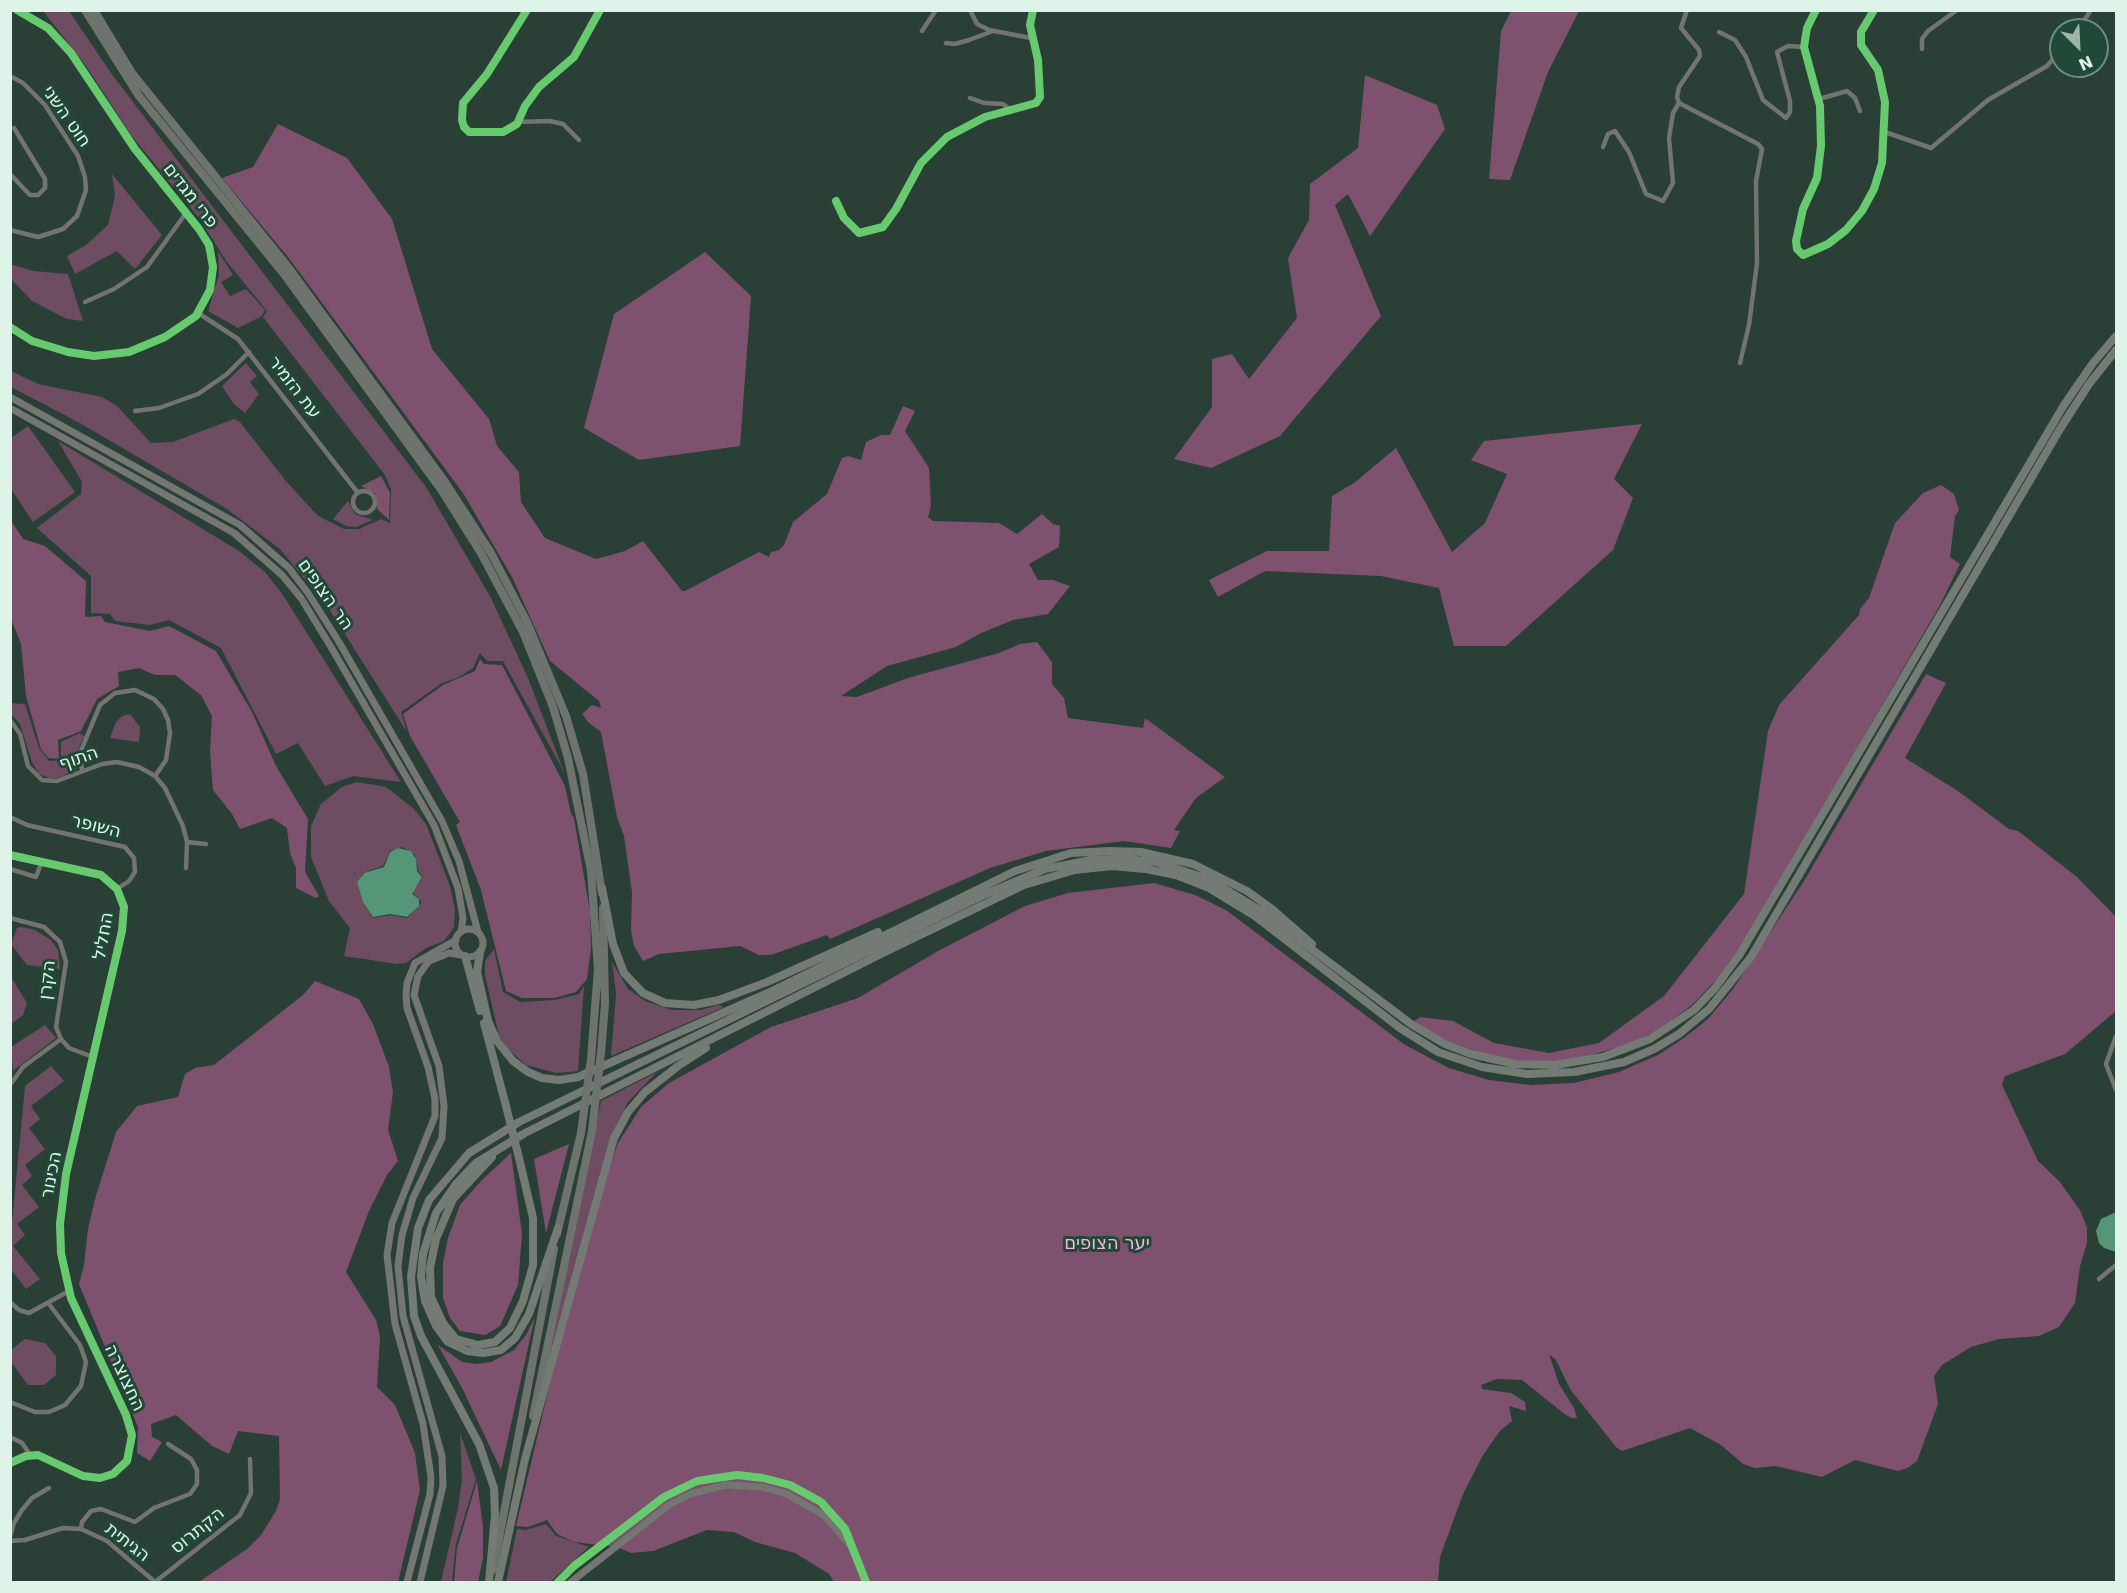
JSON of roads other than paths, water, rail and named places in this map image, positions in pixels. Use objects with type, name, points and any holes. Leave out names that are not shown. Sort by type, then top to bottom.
[{"type":"highway","points":[[490,1582],[495,1515],[494,1488],[479,1444],[421,1336],[414,1316],[411,1277],[418,1228],[429,1200],[456,1166],[492,1137],[1004,885],[1045,869],[1109,858],[1140,860],[1177,867],[1208,879],[1262,911],[1357,986],[1410,1024],[1445,1044],[1492,1060],[1524,1064],[1573,1064],[1618,1053],[1656,1036],[1694,1010],[1721,980],[1752,936],[2064,405],[2093,363],[2116,336]]},
{"type":"highway","points":[[558,1228],[529,1314],[515,1338],[501,1350],[483,1353],[467,1352],[448,1342],[431,1317],[422,1287],[422,1264],[429,1230],[441,1204],[465,1173],[510,1141],[885,952],[1024,885],[1075,870],[1128,867],[1176,875],[1223,895],[1255,916],[1400,1029],[1438,1052],[1458,1060],[1504,1072],[1551,1074],[1604,1068],[1654,1049],[1679,1034],[1709,1009],[1751,957],[2060,429],[2089,384],[2116,350]]},
{"type":"highway","points":[[602,888],[613,944],[624,973],[643,993],[665,1003],[678,1005],[707,1003],[735,995],[1030,864],[1071,853],[1110,851],[1157,855],[1193,864],[1247,891],[1295,928],[1357,986]]},
{"type":"highway","points":[[480,952],[477,972],[488,1021],[504,1052],[513,1061],[536,1075],[567,1080],[770,992],[963,895]]},
{"type":"highway","points":[[463,955],[519,1158],[533,1218],[534,1240],[533,1264],[523,1301],[510,1328],[499,1340],[485,1345],[464,1342],[448,1331],[431,1297],[429,1283],[432,1253],[449,1207],[459,1190],[510,1141]]},
{"type":"highway","points":[[498,1582],[525,1459],[602,1176],[621,1123],[654,1083],[744,1025]]},
{"type":"main road","points":[[85,10],[139,96],[283,273],[442,491],[481,553],[523,632],[553,707],[568,758],[591,872],[598,969],[591,1059],[581,1133],[558,1228],[490,1582]]},
{"type":"main road","points":[[94,10],[132,73],[289,268],[443,479],[491,553],[527,622],[566,716],[583,774],[602,888],[605,1004],[602,1053],[592,1131],[525,1459]]},
{"type":"main road","name":"הר הצופים","points":[[10,397],[240,525],[289,568],[330,626],[434,806],[459,861],[478,933]]},
{"type":"main road","name":"הר הצופים","points":[[10,408],[234,533],[282,575],[321,631],[434,825],[458,888],[463,918],[461,932]]},
{"type":"main road","name":"החליל","points":[[10,855],[97,873],[117,889],[124,907],[124,923],[91,1066]]},
{"type":"main road","points":[[407,1582],[430,1494],[431,1476],[423,1424],[395,1324],[387,1255],[392,1223],[435,1116],[431,1075],[407,1008],[407,983],[415,963],[456,940],[461,932],[470,929],[478,933],[483,944],[480,952],[473,956],[449,953],[429,961],[418,976],[414,995],[439,1066],[444,1106],[441,1138],[413,1198],[402,1235],[398,1266],[404,1316],[442,1456],[443,1486],[420,1582]]},
{"type":"main road","points":[[456,940],[456,948],[463,955]]},
{"type":"main road","name":"הכינור","points":[[69,1291],[62,1253],[60,1214],[66,1174],[91,1066]]},
{"type":"main road","name":"החצוצרה","points":[[31,1456],[45,1457],[82,1476],[100,1478],[112,1474],[123,1466],[132,1445],[131,1429],[126,1415],[80,1320],[69,1291]]},
{"type":"main road","points":[[10,1463],[31,1456]]},
{"type":"main road","points":[[558,1582],[574,1566],[664,1497],[698,1481],[730,1476],[776,1480],[822,1502],[845,1529],[866,1582]]},
{"type":"main road","points":[[571,1582],[669,1505],[700,1490],[737,1485],[762,1487],[787,1494],[816,1510],[839,1531],[860,1565]]},
{"type":"street","name":"פרי מגדים","points":[[10,327],[32,341],[81,355],[105,356],[129,352],[152,344],[177,330],[198,314],[210,290],[213,267],[209,246],[135,149],[62,41],[41,23],[17,10]]},
{"type":"street","points":[[528,10],[487,74],[463,103],[464,128],[469,132],[503,132],[518,122],[539,87],[574,57],[600,10]]},
{"type":"street","points":[[922,31],[936,10]]},
{"type":"street","points":[[970,10],[977,24],[993,31],[1031,38]]},
{"type":"street","points":[[836,201],[844,218],[859,233],[883,227],[889,221],[931,151],[947,137],[971,123],[1030,106],[1040,97],[1038,60],[1031,38],[1033,10]]},
{"type":"street","points":[[1603,147],[1608,134],[1615,131],[1629,152],[1646,194],[1663,201],[1673,183],[1669,138],[1673,113],[1679,103],[1679,87],[1700,56],[1699,50],[1681,28],[1687,10]]},
{"type":"street","points":[[1816,10],[1807,28],[1804,47],[1819,99],[1821,131],[1819,168],[1799,223],[1796,241],[1797,249],[1803,255],[1820,248],[1846,230],[1862,211],[1874,189],[1882,163],[1885,102],[1878,69],[1861,45],[1861,32],[1874,10]]},
{"type":"street","points":[[1922,49],[1922,39],[1928,31],[1957,10]]},
{"type":"street","points":[[945,43],[955,44],[993,31]]},
{"type":"street","points":[[1719,32],[1735,40],[1746,57],[1763,100],[1786,118],[1790,112],[1790,101],[1777,52],[1788,46],[1804,47]]},
{"type":"street","points":[[1885,132],[1931,148],[1988,100],[2049,64]]},
{"type":"street","name":"חוט השני","points":[[10,76],[30,89],[45,105],[78,156],[86,177],[86,189],[77,216],[63,229],[38,237],[10,230]]},
{"type":"street","points":[[1819,99],[1847,91],[1855,98],[1860,111]]},
{"type":"street","points":[[970,98],[984,103],[1003,104],[1012,111]]},
{"type":"street","points":[[1679,103],[1758,144],[1762,149],[1756,182],[1757,263],[1749,325],[1740,363]]},
{"type":"street","points":[[518,122],[550,121],[566,127],[579,140]]},
{"type":"street","points":[[10,174],[30,195],[38,195],[45,188],[45,179],[14,128]]},
{"type":"street","points":[[85,302],[114,289],[147,267],[186,213]]},
{"type":"street","name":"עת הזמיר","points":[[198,314],[227,330],[249,352],[358,493]]},
{"type":"street","points":[[135,411],[166,406],[198,394],[218,382],[249,352]]},
{"type":"street","points":[[364,491],[372,495],[375,501],[370,511],[359,511],[354,506],[354,498],[358,493],[364,491]]},
{"type":"street","points":[[82,770],[80,753],[100,705],[115,693],[135,690],[154,699],[163,709],[170,733],[166,760],[155,776],[165,788],[183,826],[187,842],[186,868]]},
{"type":"street","name":"התוף","points":[[10,720],[20,734],[28,766],[37,777],[52,782],[82,770],[117,762],[139,767],[155,776]]},
{"type":"street","name":"השופר","points":[[10,817],[27,825],[125,847],[134,858],[135,872],[129,881],[117,889]]},
{"type":"street","points":[[187,842],[206,844]]},
{"type":"street","points":[[10,869],[33,878],[39,873],[42,861]]},
{"type":"street","name":"הקרן","points":[[10,918],[44,927],[63,948],[66,972],[56,1022],[61,1039]]},
{"type":"street","points":[[2116,1036],[2106,1064],[2116,1090]]},
{"type":"street","points":[[10,1085],[22,1067],[61,1039],[74,1051],[93,1057]]},
{"type":"street","points":[[2099,1280],[2116,1265]]},
{"type":"street","points":[[10,1302],[24,1313],[49,1304],[69,1291]]},
{"type":"street","points":[[10,1402],[35,1412],[49,1412],[65,1405],[81,1386],[86,1371],[84,1353],[76,1338],[49,1304]]},
{"type":"street","points":[[10,1437],[22,1443],[31,1456]]},
{"type":"street","points":[[81,1528],[82,1522],[91,1511],[101,1509],[135,1522],[154,1509],[190,1494],[197,1484],[197,1470],[190,1459],[168,1444]]},
{"type":"street","name":"הקתרוס","points":[[155,1582],[240,1515],[251,1493],[250,1459]]},
{"type":"street","points":[[10,1539],[14,1523],[22,1510],[49,1488]]},
{"type":"street","name":"הגיתית","points":[[10,1539],[25,1540],[63,1528],[81,1528],[107,1541],[155,1582]]},
{"type":"park label","name":"יער הצופים","points":[[1107,1244]]}]
